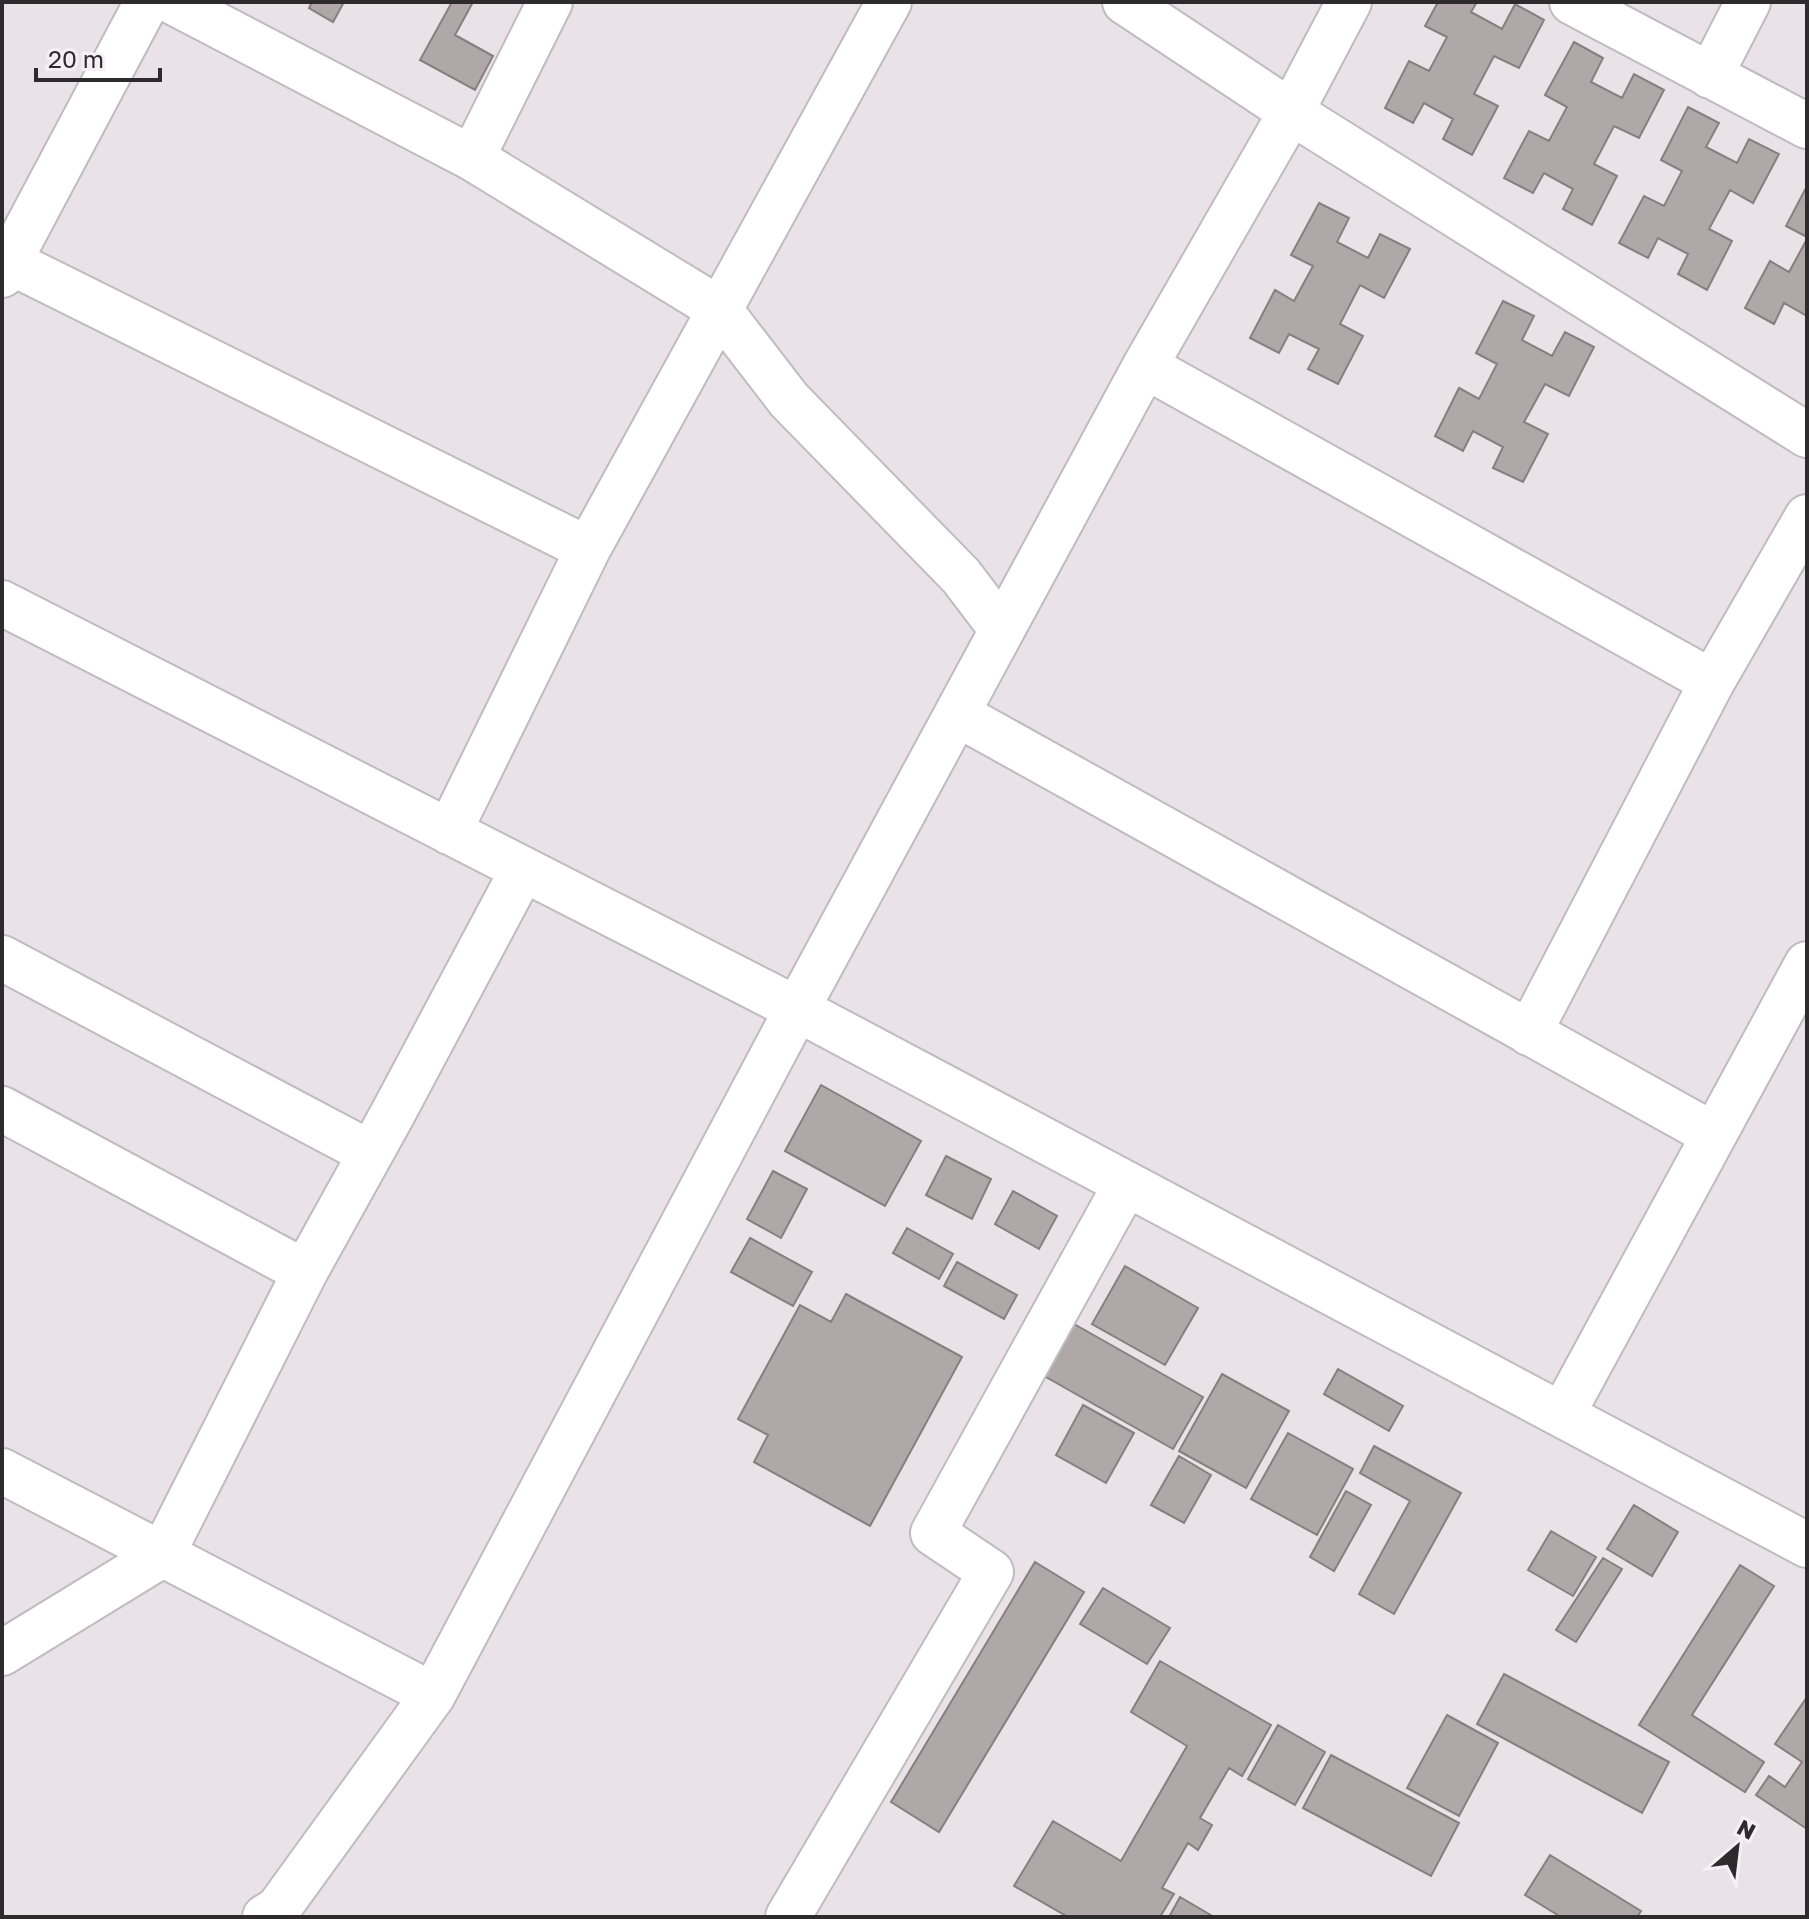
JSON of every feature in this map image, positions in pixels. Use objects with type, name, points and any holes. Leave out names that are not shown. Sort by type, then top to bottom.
[{"type":"street","points":[[147,2],[4,265],[588,549]]},
{"type":"street","points":[[173,2],[472,158],[719,309],[789,400],[961,576],[1002,630]]},
{"type":"street","points":[[472,158],[550,2]]},
{"type":"street","points":[[449,832],[588,549],[889,2]]},
{"type":"street","points":[[1125,2],[1291,112],[1807,435]]},
{"type":"street","points":[[275,1914],[433,1695],[1002,630],[1145,366],[1291,112],[1349,2]]},
{"type":"street","points":[[1572,2],[1807,126]]},
{"type":"street","points":[[1710,76],[1748,2]]},
{"type":"street","points":[[1145,366],[1712,682]]},
{"type":"street","points":[[1529,1033],[1712,682],[1807,517]]},
{"type":"street","points":[[2,603],[797,1009],[1807,1545]]},
{"type":"street","points":[[957,714],[1714,1135]]},
{"type":"street","points":[[2,1653],[162,1555],[305,1272],[523,869]]},
{"type":"street","points":[[2,958],[370,1153]]},
{"type":"street","points":[[1562,1415],[1807,964]]},
{"type":"street","points":[[2,1109],[305,1272]]},
{"type":"street","points":[[788,1917],[991,1572],[933,1533],[1126,1184]]},
{"type":"street","points":[[2,1471],[433,1695]]},
{"type":"building","points":[[312,2],[344,2],[333,22],[309,8]]},
{"type":"building","points":[[452,2],[473,2],[455,35],[493,56],[475,90],[420,60]]},
{"type":"building","points":[[1438,2],[1477,2],[1471,12],[1502,29],[1515,4],[1544,20],[1519,68],[1494,56],[1474,94],[1498,106],[1472,155],[1443,139],[1453,119],[1424,103],[1413,123],[1385,108],[1409,61],[1429,71],[1447,37],[1425,26]]},
{"type":"building","points":[[1574,42],[1603,58],[1591,82],[1622,98],[1634,74],[1664,90],[1639,138],[1614,126],[1594,164],[1617,176],[1592,225],[1563,209],[1573,189],[1544,173],[1533,193],[1504,178],[1529,131],[1549,141],[1567,107],[1545,95]]},
{"type":"building","points":[[1688,107],[1719,123],[1706,147],[1737,163],[1749,139],[1779,154],[1753,203],[1730,190],[1709,229],[1732,241],[1707,290],[1678,274],[1688,254],[1658,238],[1648,258],[1619,243],[1644,196],[1664,206],[1682,171],[1661,160]]},
{"type":"building","points":[[1807,186],[1807,237],[1786,226]]},
{"type":"building","points":[[1319,203],[1349,218],[1337,242],[1368,258],[1380,234],[1410,249],[1384,298],[1360,285],[1340,324],[1363,336],[1338,384],[1308,369],[1319,349],[1289,334],[1279,353],[1250,338],[1275,290],[1294,301],[1313,266],[1291,255]]},
{"type":"building","points":[[1807,239],[1807,316],[1784,303],[1774,324],[1745,308],[1770,261],[1789,272]]},
{"type":"building","points":[[1503,301],[1534,316],[1522,340],[1552,356],[1565,332],[1594,347],[1569,396],[1545,384],[1524,422],[1548,434],[1523,482],[1493,468],[1503,447],[1473,431],[1463,451],[1435,436],[1459,388],[1479,399],[1497,364],[1476,353]]},
{"type":"building","points":[[821,1085],[921,1141],[885,1206],[785,1151]]},
{"type":"building","points":[[946,1156],[991,1179],[972,1219],[926,1195]]},
{"type":"building","points":[[773,1171],[807,1189],[781,1238],[747,1219]]},
{"type":"building","points":[[1013,1191],[1057,1216],[1039,1249],[995,1224]]},
{"type":"building","points":[[907,1228],[953,1254],[939,1279],[893,1253]]},
{"type":"building","points":[[750,1238],[812,1272],[793,1306],[731,1272]]},
{"type":"building","points":[[957,1262],[1017,1295],[1004,1319],[944,1286]]},
{"type":"building","points":[[1125,1266],[1198,1308],[1165,1365],[1092,1324]]},
{"type":"building","points":[[846,1294],[962,1357],[870,1526],[754,1462],[768,1435],[738,1419],[800,1305],[831,1322]]},
{"type":"building","points":[[1067,1320],[1203,1397],[1173,1449],[1037,1372]]},
{"type":"building","points":[[1338,1369],[1403,1406],[1389,1431],[1324,1394]]},
{"type":"building","points":[[1222,1374],[1289,1411],[1246,1488],[1179,1451]]},
{"type":"building","points":[[1083,1405],[1134,1433],[1106,1483],[1056,1455]]},
{"type":"building","points":[[1288,1433],[1353,1469],[1317,1535],[1251,1499]]},
{"type":"building","points":[[1374,1446],[1461,1493],[1394,1614],[1359,1594],[1410,1501],[1360,1473]]},
{"type":"building","points":[[1179,1456],[1211,1475],[1184,1523],[1151,1505]]},
{"type":"building","points":[[1346,1491],[1371,1505],[1334,1571],[1310,1557]]},
{"type":"building","points":[[1634,1505],[1678,1532],[1652,1576],[1607,1549]]},
{"type":"building","points":[[1551,1531],[1596,1557],[1573,1596],[1528,1570]]},
{"type":"building","points":[[1603,1558],[1622,1569],[1576,1642],[1556,1630]]},
{"type":"building","points":[[1035,1562],[1084,1592],[939,1832],[891,1802]]},
{"type":"building","points":[[1740,1565],[1774,1586],[1692,1715],[1764,1762],[1745,1792],[1639,1725]]},
{"type":"building","points":[[1103,1588],[1170,1628],[1147,1664],[1080,1624]]},
{"type":"building","points":[[1160,1661],[1271,1725],[1242,1776],[1229,1768],[1200,1818],[1212,1825],[1198,1850],[1188,1843],[1162,1888],[1174,1894],[1160,1917],[1068,1917],[1014,1886],[1053,1821],[1121,1861],[1187,1746],[1131,1712]]},
{"type":"building","points":[[1504,1674],[1669,1762],[1642,1813],[1477,1724]]},
{"type":"building","points":[[1807,1697],[1807,1829],[1756,1795],[1769,1776],[1785,1787],[1802,1762],[1775,1744]]},
{"type":"building","points":[[1447,1715],[1498,1743],[1459,1816],[1407,1788]]},
{"type":"building","points":[[1278,1725],[1325,1752],[1295,1805],[1248,1779]]},
{"type":"building","points":[[1331,1755],[1459,1823],[1431,1876],[1303,1808]]},
{"type":"building","points":[[1550,1855],[1641,1911],[1637,1917],[1561,1917],[1525,1895]]},
{"type":"building","points":[[1180,1897],[1214,1917],[1169,1917]]}]
